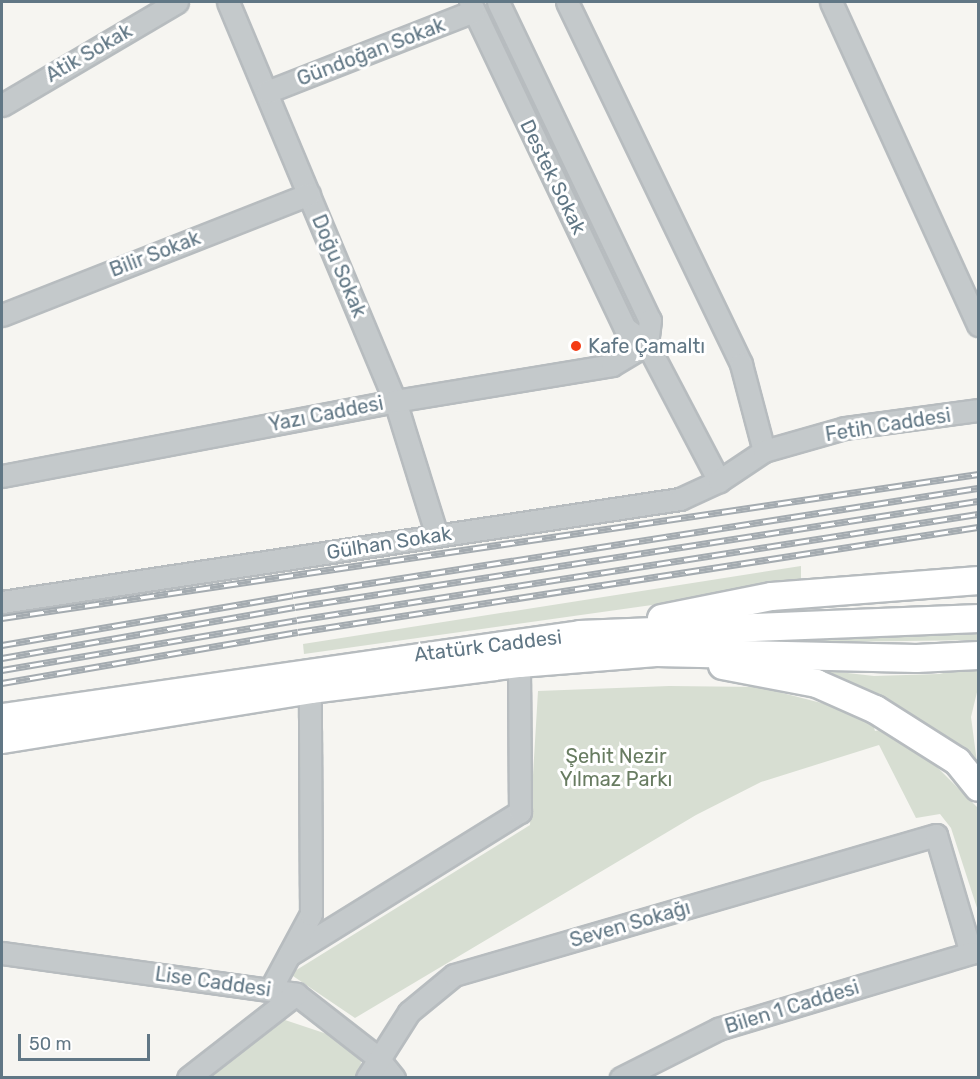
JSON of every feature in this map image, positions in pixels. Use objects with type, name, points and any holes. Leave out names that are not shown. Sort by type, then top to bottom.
[{"type":"main road","points":[[580,634],[771,596],[978,580]]},
{"type":"main road","name":"Atatürk Caddesi","points":[[2,717],[580,634],[978,618]]},
{"type":"main road","points":[[656,652],[816,683],[875,709],[948,755],[978,787]]},
{"type":"main road","name":"Atatürk Caddesi","points":[[2,738],[310,689],[519,663],[656,652],[916,658],[978,655]]},
{"type":"street","name":"Atik Sokak","points":[[2,105],[177,2]]},
{"type":"street","name":"Doğu Sokak","points":[[228,2],[395,401],[437,536]]},
{"type":"street","name":"Destek Sokak","points":[[498,2],[650,320],[647,344]]},
{"type":"street","points":[[567,2],[741,364],[764,451]]},
{"type":"street","points":[[831,2],[978,325]]},
{"type":"street","name":"Gündoğan Sokak","points":[[267,92],[472,6]]},
{"type":"street","name":"Destek Sokak","points":[[472,6],[625,328],[647,344],[719,481]]},
{"type":"street","name":"Bilir Sokak","points":[[2,315],[309,194]]},
{"type":"street","name":"Yazı Caddesi","points":[[2,476],[395,401],[612,365],[647,344]]},
{"type":"street","name":"Fetih Caddesi","points":[[764,451],[845,428],[978,410]]},
{"type":"street","name":"Gülhan Sokak","points":[[2,602],[680,499],[719,481],[764,451]]},
{"type":"street","points":[[289,955],[520,812],[519,663]]},
{"type":"street","points":[[270,990],[311,914],[310,689]]},
{"type":"street","name":"Seven Sokağı","points":[[367,1077],[409,1012],[454,975],[936,835],[971,953]]},
{"type":"street","name":"Lise Caddesi","points":[[2,952],[296,994],[378,1058],[394,1077]]},
{"type":"street","name":"Bilen 1 Caddesi","points":[[621,1077],[718,1029],[971,953]]},
{"type":"street","points":[[188,1077],[296,994]]},
{"type":"green space","points":[[801,566],[801,584],[304,654],[303,644]]},
{"type":"green space","points":[[978,633],[978,640],[558,646],[806,637]]},
{"type":"green space","points":[[978,665],[978,688],[971,717],[978,770],[794,667],[874,676],[939,674]]},
{"type":"green space","name":"Şehit Nezir Yılmaz Parkı","points":[[669,686],[759,687],[837,707],[873,724],[875,731],[880,730],[920,750],[978,808],[978,911],[951,828],[940,814],[916,818],[879,745],[761,782],[696,815],[355,1018],[290,974],[530,825],[538,691]]},
{"type":"green space","points":[[282,1019],[351,1042],[361,1061],[360,1077],[206,1078]]},
{"type":"railway","points":[[2,618],[978,474]]},
{"type":"railway","points":[[2,645],[293,595],[978,488]]},
{"type":"railway","points":[[2,658],[295,607],[978,501]]},
{"type":"railway","points":[[2,670],[297,620],[978,514]]},
{"type":"railway","points":[[2,683],[298,632],[978,527]]},
{"type":"place","name":"Kafe Çamaltı","points":[[576,346]]}]
